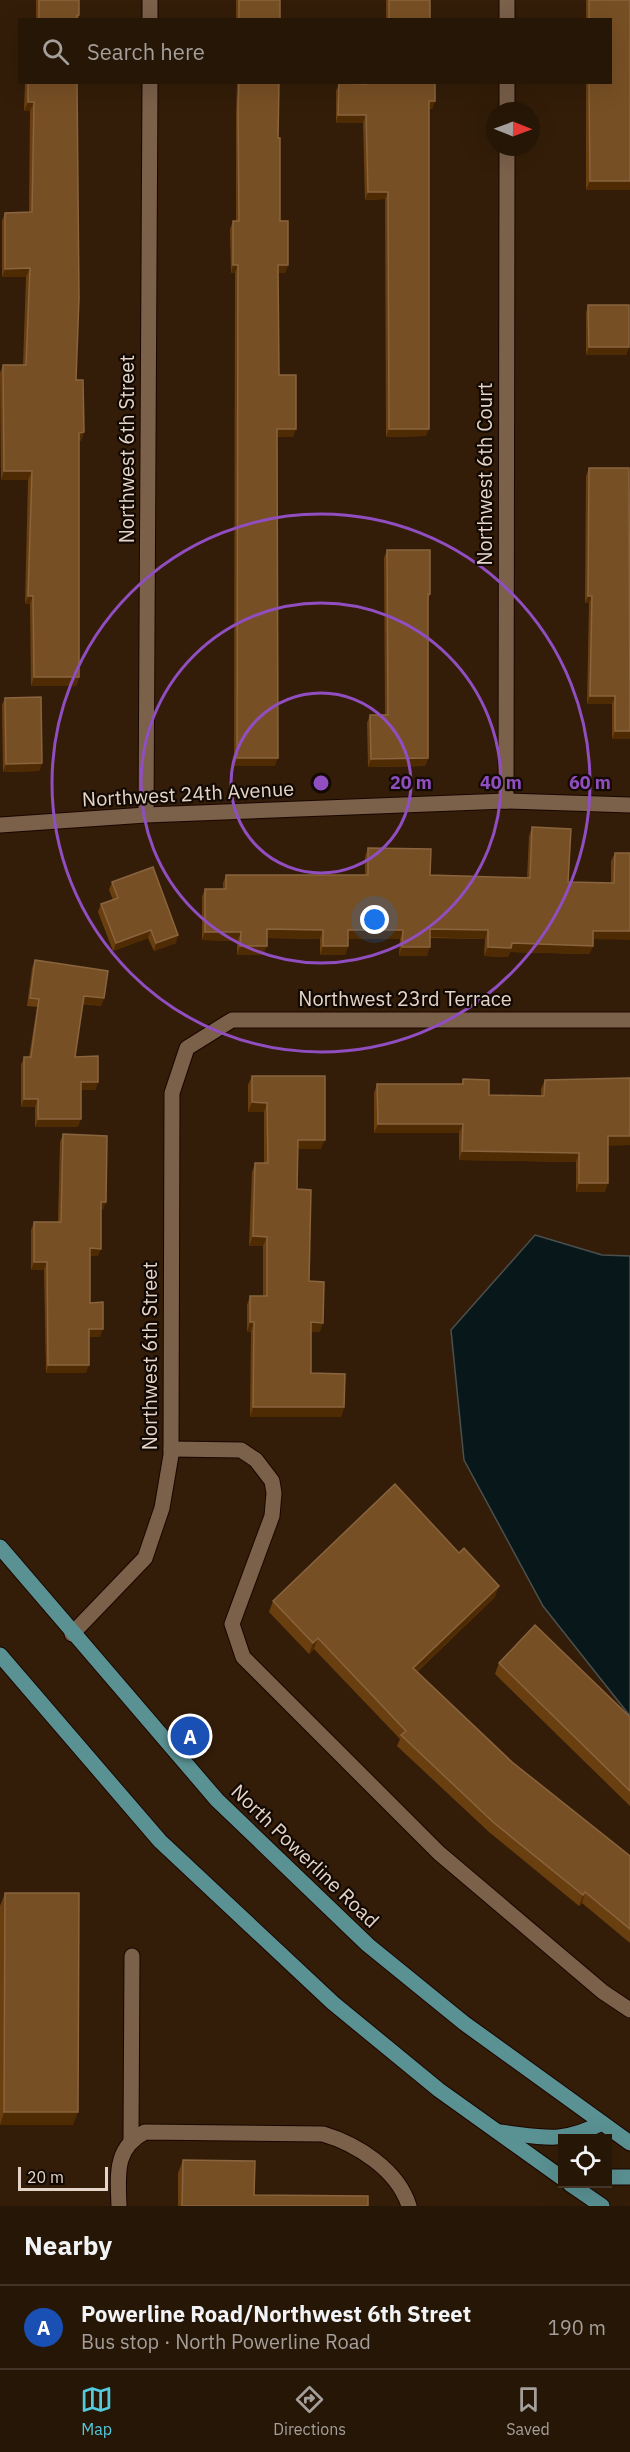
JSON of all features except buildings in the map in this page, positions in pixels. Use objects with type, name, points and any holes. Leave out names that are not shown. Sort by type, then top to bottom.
[{"type":"main road","name":"North Powerline Road","points":[[0,1547],[72,1634],[217,1800],[368,1945],[464,2024],[630,2143]]},
{"type":"main road","points":[[0,1655],[160,1841],[333,2003],[439,2090],[558,2175]]},
{"type":"main road","points":[[497,2131],[556,2138],[579,2134],[602,2123]]},
{"type":"main road","points":[[612,2177],[630,2177]]},
{"type":"main road","points":[[581,2188],[602,2206]]},
{"type":"street","points":[[150,0],[150,18]]},
{"type":"street","points":[[507,0],[507,18]]},
{"type":"street","name":"Northwest 6th Street","points":[[146,815],[150,84]]},
{"type":"street","points":[[507,84],[507,102]]},
{"type":"street","name":"Northwest 6th Court","points":[[506,801],[507,156]]},
{"type":"street","name":"Northwest 24th Avenue","points":[[0,825],[146,815],[506,801],[630,805]]},
{"type":"street","name":"Northwest 23rd Terrace","points":[[187,1048],[232,1020],[630,1020]]},
{"type":"street","name":"Northwest 6th Street","points":[[72,1634],[145,1558],[162,1508],[171,1449],[172,1094],[187,1048]]},
{"type":"street","points":[[171,1449],[241,1450],[256,1460],[272,1481],[274,1493],[272,1516],[232,1624],[243,1658],[439,1853],[603,1992],[630,2010]]},
{"type":"street","points":[[119,2206],[121,2160],[131,2139],[132,1956]]},
{"type":"street","points":[[131,2139],[145,2132],[323,2134],[341,2139],[362,2151],[380,2166],[397,2184],[409,2206]]},
{"type":"shaded area","points":[[535,1235],[602,1255],[630,1256],[630,1716],[543,1606],[464,1460],[451,1330]]},
{"type":"place","name":"Powerline Road/Northwest 6th Street","points":[[190,1736]]}]
